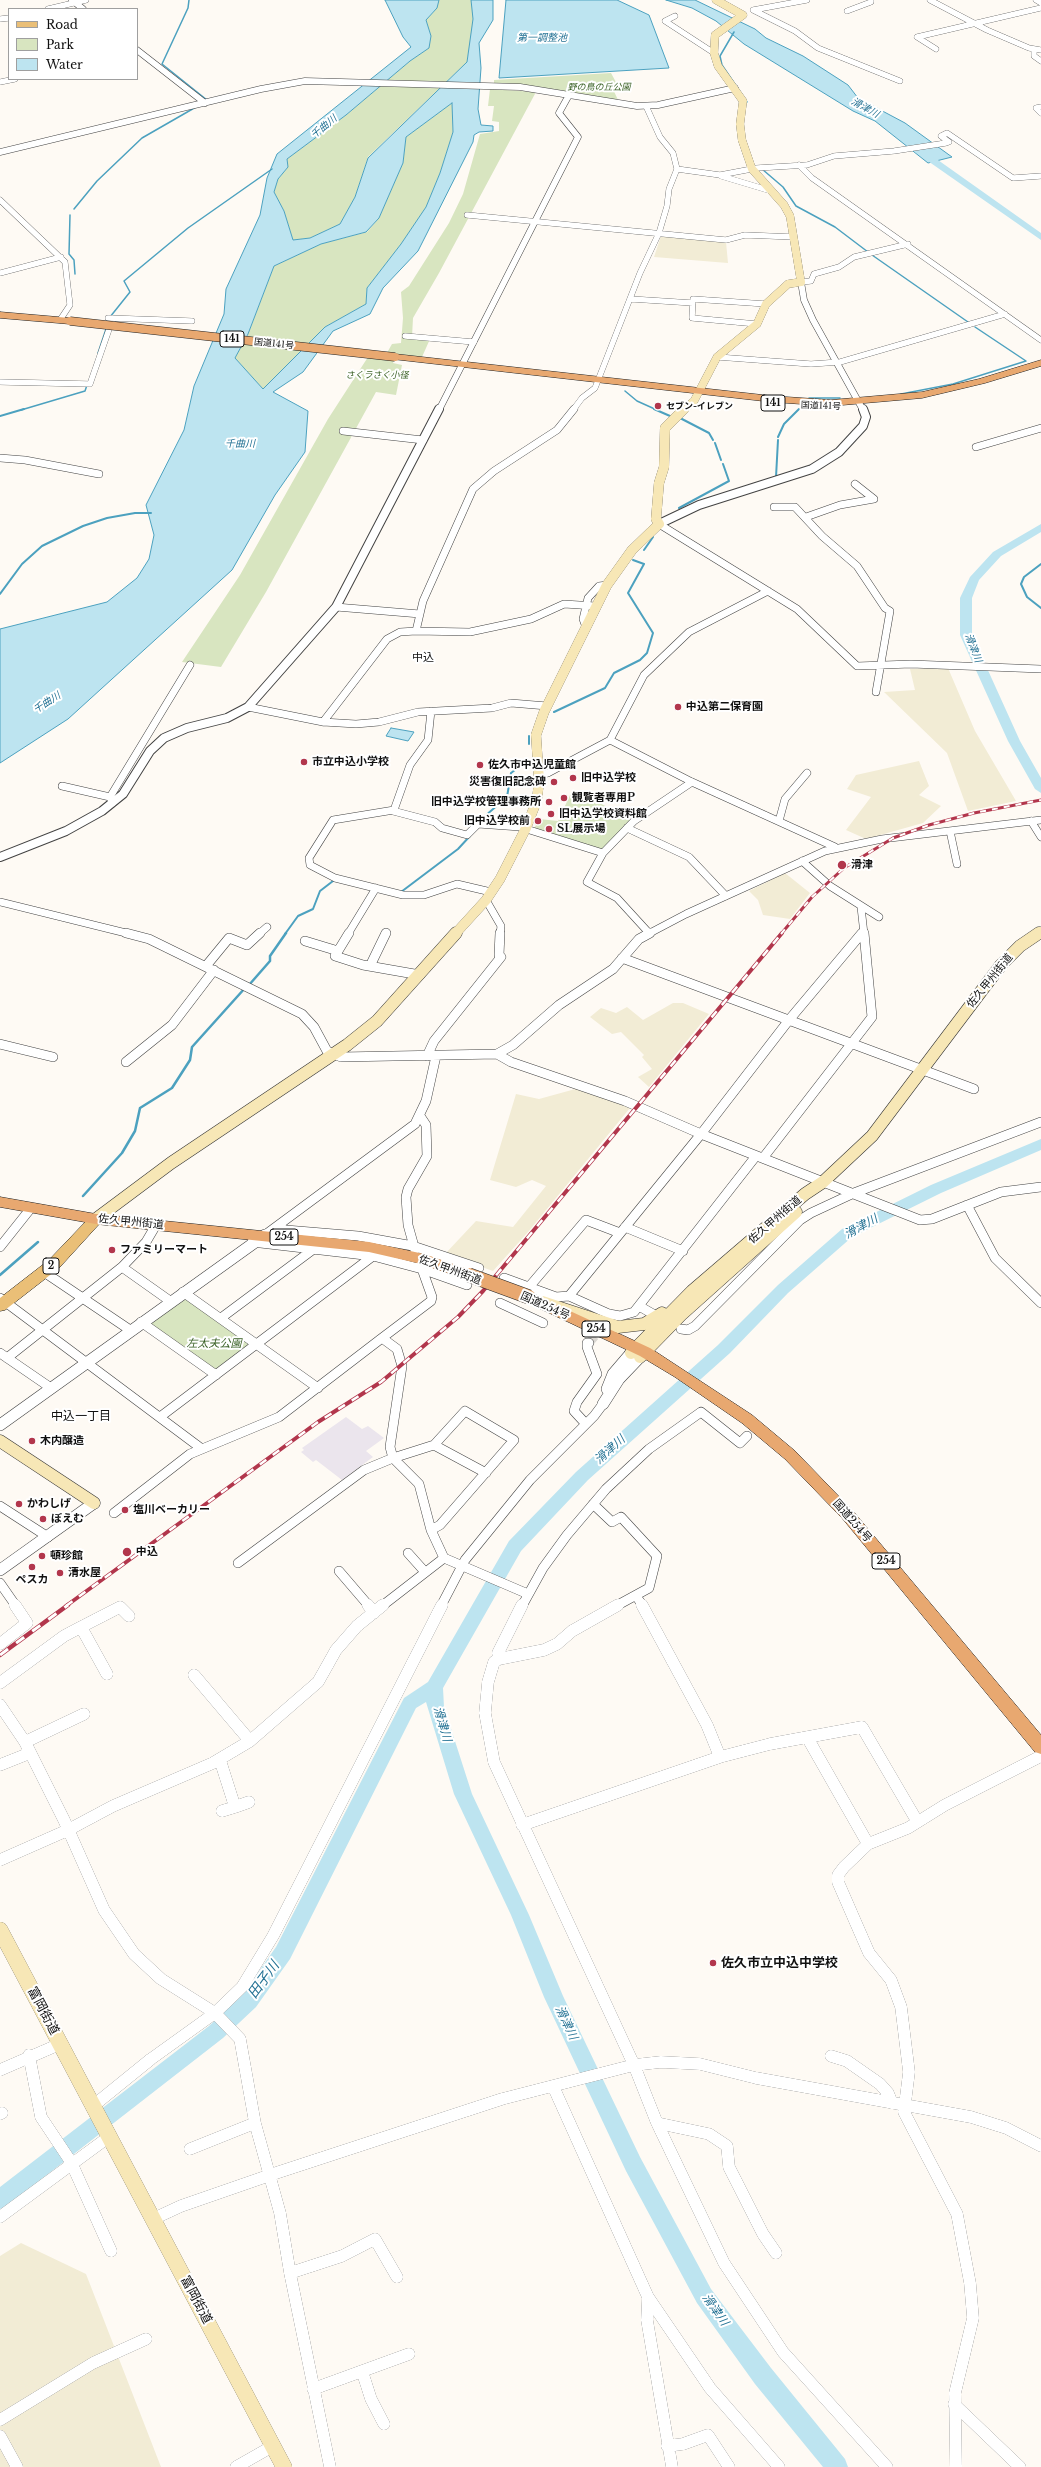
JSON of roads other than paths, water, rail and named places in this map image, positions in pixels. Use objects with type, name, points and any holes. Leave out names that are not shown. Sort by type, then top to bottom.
[{"type":"highway","name":"国道141号","points":[[0,315],[70,321],[462,364],[807,406],[862,404],[939,396],[1041,368]]},
{"type":"highway","name":"国道141号","points":[[699,392],[798,401],[862,404],[950,389],[1041,364]]},
{"type":"highway","name":"佐久甲州街道","points":[[0,1202],[96,1219],[156,1225],[270,1231],[369,1246],[419,1258],[530,1297]]},
{"type":"highway","name":"国道254号","points":[[530,1297],[662,1364],[713,1395],[790,1456],[847,1514],[1041,1747]]},
{"type":"main road","points":[[96,1219],[171,1163],[333,1055],[377,1021],[420,975],[488,896],[526,828],[537,800],[538,776],[536,734],[547,706],[595,606],[607,585],[632,550],[659,524],[656,519],[658,483],[664,467],[665,428],[671,420],[694,401],[717,357],[757,324],[766,304],[788,284],[801,282],[794,237],[787,210],[752,169],[742,140],[740,124],[743,101],[718,66],[714,53],[713,39],[722,30],[742,17],[741,14],[716,0]]},
{"type":"main road","name":"佐久甲州街道","points":[[638,1352],[812,1197],[823,1182],[883,1123],[1001,965],[1020,946],[1041,932]]},
{"type":"main road","name":"佐久甲州街道","points":[[638,1352],[692,1291],[805,1194],[823,1182]]},
{"type":"main road","name":"2","points":[[2,1302],[44,1272],[96,1219]]},
{"type":"main road","points":[[530,1297],[557,1305],[613,1326],[631,1327],[655,1319],[692,1291]]},
{"type":"main road","points":[[0,1441],[94,1503]]},
{"type":"main road","name":"富岡街道","points":[[0,1930],[284,2467]]},
{"type":"street","points":[[51,8],[74,1],[86,0]]},
{"type":"street","points":[[807,0],[753,10],[795,31],[818,48],[900,81]]},
{"type":"street","points":[[847,11],[872,2],[871,0]]},
{"type":"street","points":[[930,0],[973,23],[1039,50],[1034,56],[1041,61]]},
{"type":"street","points":[[1036,0],[1041,2]]},
{"type":"street","points":[[74,1],[82,8]]},
{"type":"street","points":[[936,49],[917,37],[1041,8]]},
{"type":"street","points":[[675,16],[664,20],[714,53]]},
{"type":"street","points":[[138,52],[204,103]]},
{"type":"street","points":[[0,82],[10,80]]},
{"type":"street","points":[[0,152],[292,82],[339,80],[529,88],[622,105],[646,106],[735,88]]},
{"type":"street","points":[[0,857],[71,829],[111,800],[131,783],[146,756],[158,741],[179,731],[237,714],[248,707],[336,607],[474,342],[578,137],[559,113],[569,95]]},
{"type":"street","points":[[416,631],[423,601],[474,489],[494,471],[557,430],[582,398],[595,388],[640,273],[659,233],[667,206],[670,189],[677,169],[673,154],[660,137],[646,106]]},
{"type":"street","points":[[1041,107],[1036,108],[1041,113]]},
{"type":"street","points":[[720,175],[752,169],[811,164],[834,156],[903,150],[946,143],[949,142],[941,136],[947,133],[1013,178],[1041,176]]},
{"type":"street","points":[[799,165],[812,178],[908,244],[1041,340]]},
{"type":"street","points":[[677,169],[720,175],[762,190],[771,191]]},
{"type":"street","points":[[0,200],[61,257],[66,264],[70,305],[60,320]]},
{"type":"street","points":[[467,215],[726,240],[745,235],[794,237]]},
{"type":"street","points":[[659,524],[693,507],[786,478],[822,464],[839,452],[863,426],[866,417],[862,404],[808,310],[801,282],[811,281],[814,274],[839,267],[854,257],[908,244]]},
{"type":"street","points":[[0,273],[61,257]]},
{"type":"street","points":[[631,299],[693,303]]},
{"type":"street","points":[[757,324],[692,318],[693,299],[766,304]]},
{"type":"street","points":[[717,357],[811,364],[838,362],[1005,314]]},
{"type":"street","points":[[0,382],[87,384],[110,318],[192,321]]},
{"type":"street","points":[[405,336],[474,342]]},
{"type":"street","points":[[976,448],[1041,428]]},
{"type":"street","points":[[343,432],[423,440]]},
{"type":"street","points":[[0,458],[24,460],[99,474]]},
{"type":"street","points":[[806,517],[840,505],[874,499],[855,484]]},
{"type":"street","points":[[774,507],[795,507],[806,517],[822,536],[857,566],[885,608],[890,611],[876,692]]},
{"type":"street","points":[[659,524],[797,609],[857,666],[953,665],[1041,669]]},
{"type":"street","points":[[586,626],[583,618],[585,604],[588,598],[599,586],[607,585]]},
{"type":"street","points":[[538,776],[548,774],[610,740],[644,675],[689,632],[768,591]]},
{"type":"street","points":[[323,722],[387,638],[400,632],[470,632],[531,619],[564,604],[585,604],[595,606]]},
{"type":"street","points":[[336,607],[420,614]]},
{"type":"street","points":[[111,800],[190,665]]},
{"type":"street","points":[[248,707],[323,722],[366,724],[405,714],[431,711],[492,708],[515,703],[547,706]]},
{"type":"street","points":[[393,811],[410,765],[428,740],[431,711]]},
{"type":"street","points":[[610,740],[692,782],[835,847]]},
{"type":"street","points":[[779,821],[786,799],[807,773]]},
{"type":"street","points":[[649,933],[617,898],[587,882],[602,853],[634,821],[692,782]]},
{"type":"street","points":[[62,786],[111,800]]},
{"type":"street","points":[[0,1425],[170,1300],[270,1231],[405,1133],[420,1116],[434,1041],[484,982],[501,957],[498,955],[501,926],[490,904],[488,896],[457,884],[420,896],[403,895],[347,882],[316,870],[310,865],[309,858],[333,820],[393,811],[435,822],[442,828],[467,835],[478,824],[526,828],[602,853]]},
{"type":"street","points":[[0,902],[140,936],[206,966],[305,1016],[323,1046],[333,1055],[347,1058],[497,1054],[513,1045],[559,1004],[595,983],[622,958],[632,946],[649,933],[726,896],[835,847],[1036,820],[1041,837]]},
{"type":"street","points":[[627,828],[689,857],[726,896]]},
{"type":"street","points":[[950,831],[957,864]]},
{"type":"street","points":[[802,861],[823,881],[860,907],[879,917]]},
{"type":"street","points":[[376,888],[338,951],[336,958],[420,975]]},
{"type":"street","points":[[504,1278],[530,1297],[569,1296],[611,1318],[628,1315],[639,1306],[872,1017],[860,907]]},
{"type":"street","points":[[206,966],[229,938],[247,945],[267,927]]},
{"type":"street","points":[[569,1296],[701,1134],[789,1020],[863,932]]},
{"type":"street","points":[[370,966],[386,933]]},
{"type":"street","points":[[306,941],[338,951]]},
{"type":"street","points":[[622,958],[648,969],[974,1089]]},
{"type":"street","points":[[126,1062],[172,1025],[214,970]]},
{"type":"street","points":[[0,1044],[53,1057]]},
{"type":"street","points":[[497,1054],[511,1062],[618,1098],[701,1134],[923,1221],[932,1219],[1001,1192],[1041,1187]]},
{"type":"street","points":[[414,1249],[408,1224],[406,1197],[408,1189],[427,1156],[426,1125],[420,1116]]},
{"type":"street","points":[[681,1329],[688,1330],[694,1326],[800,1220],[856,1194],[1041,1122]]},
{"type":"street","points":[[968,1205],[995,1258],[1041,1303]]},
{"type":"street","points":[[0,1247],[31,1208]]},
{"type":"street","points":[[530,1297],[586,1220],[622,1230],[683,1251]]},
{"type":"street","points":[[51,1388],[4,1355],[43,1329],[122,1267],[146,1242],[156,1225]]},
{"type":"street","points":[[270,1231],[286,1230],[358,1236],[414,1249],[471,1276]]},
{"type":"street","points":[[252,1242],[315,1248],[373,1256],[471,1276]]},
{"type":"street","points":[[221,1318],[315,1248]]},
{"type":"street","points":[[160,1417],[373,1256]]},
{"type":"street","points":[[122,1267],[170,1300]]},
{"type":"street","points":[[114,1513],[190,1454],[280,1417],[431,1301],[432,1297],[422,1267]]},
{"type":"street","points":[[44,1272],[130,1330]]},
{"type":"street","points":[[183,1292],[258,1343],[318,1388]]},
{"type":"street","points":[[2,1302],[43,1329],[202,1449]]},
{"type":"street","points":[[500,1303],[543,1323]]},
{"type":"street","points":[[639,1306],[653,1314]]},
{"type":"street","points":[[141,1322],[216,1375]]},
{"type":"street","points":[[382,1338],[397,1349],[402,1366],[390,1447],[393,1458],[420,1484],[431,1530],[444,1558],[527,1594]]},
{"type":"street","points":[[586,1423],[576,1415],[574,1411],[577,1402],[597,1374],[587,1347],[587,1343],[589,1343]]},
{"type":"street","points":[[95,2110],[151,2059],[216,2014],[242,1987],[263,1955],[463,1567],[530,1480],[586,1423],[604,1402],[638,1352]]},
{"type":"street","points":[[238,1563],[364,1470],[393,1458],[434,1445],[465,1411],[514,1440],[440,1525],[431,1530]]},
{"type":"street","points":[[499,1659],[498,1653],[527,1594],[547,1562],[593,1504],[649,1450],[700,1412],[740,1443],[747,1436]]},
{"type":"street","points":[[434,1445],[486,1473]]},
{"type":"street","points":[[0,1570],[94,1503]]},
{"type":"street","points":[[593,1504],[612,1522],[621,1517],[657,1556],[649,1588],[572,1631],[557,1644],[544,1650],[499,1659],[494,1662],[488,1682],[485,1713],[488,1736],[494,1762],[657,2123],[724,2263],[748,2303],[783,2352],[887,2467]]},
{"type":"street","points":[[0,1506],[48,1537]]},
{"type":"street","points":[[408,1553],[425,1572]]},
{"type":"street","points":[[0,1860],[68,1830],[113,1806],[220,1760],[250,1741],[318,1682],[345,1638],[374,1612],[444,1558]]},
{"type":"street","points":[[339,1571],[374,1612]]},
{"type":"street","points":[[0,1582],[27,1620],[24,1626],[0,1644]]},
{"type":"street","points":[[636,1596],[647,1612],[703,1718],[720,1757]]},
{"type":"street","points":[[0,1683],[64,1636],[81,1627],[120,1607],[129,1616]]},
{"type":"street","points":[[81,1627],[107,1674]]},
{"type":"street","points":[[194,1675],[250,1741]]},
{"type":"street","points":[[0,1705],[26,1742],[104,1910],[134,1954],[161,1979],[216,2014],[236,2033],[240,2039],[255,2123],[271,2175],[290,2273],[303,2328],[313,2389],[330,2467]]},
{"type":"street","points":[[26,1742],[84,1714]]},
{"type":"street","points":[[522,1825],[720,1757],[807,1737],[862,1727],[916,1821]]},
{"type":"street","points":[[807,1737],[868,1844]]},
{"type":"street","points":[[0,1764],[30,1753]]},
{"type":"street","points":[[898,2104],[909,2092],[910,2072],[901,2007],[891,1980],[869,1953],[838,1882],[838,1875],[844,1867],[868,1844],[908,1828],[916,1821],[1041,1756]]},
{"type":"street","points":[[220,1760],[235,1807]]},
{"type":"street","points":[[222,1811],[249,1802]]},
{"type":"street","points":[[0,2070],[29,2056],[60,2044]]},
{"type":"street","points":[[29,2056],[41,2117],[72,2163],[111,2251]]},
{"type":"street","points":[[831,2056],[847,2061],[880,2084],[898,2104],[926,2152],[957,2214],[970,2283],[973,2318],[954,2404],[956,2467]]},
{"type":"street","points":[[153,2219],[181,2206],[271,2175],[502,2099],[632,2066],[661,2062],[700,2064],[756,2078],[989,2121],[1041,2146]]},
{"type":"street","points":[[554,2086],[648,2297],[710,2388],[779,2467]]},
{"type":"street","points":[[190,2148],[255,2123]]},
{"type":"street","points":[[657,2123],[709,2134],[727,2146],[728,2167],[776,2254]]},
{"type":"street","points":[[0,2218],[109,2134]]},
{"type":"street","points":[[290,2273],[342,2256],[375,2239],[397,2277]]},
{"type":"street","points":[[648,2297],[647,2320],[667,2446],[672,2467]]},
{"type":"street","points":[[0,2420],[93,2363],[146,2339]]},
{"type":"street","points":[[313,2389],[409,2354]]},
{"type":"street","points":[[362,2371],[372,2399],[384,2424]]},
{"type":"street","points":[[954,2404],[1020,2467]]},
{"type":"street","points":[[667,2446],[683,2444],[708,2435],[729,2467]]},
{"type":"street","points":[[0,2436],[17,2467]]},
{"type":"street","points":[[236,2467],[272,2446]]},
{"type":"water","name":"千曲川","points":[[385,0],[439,0],[437,8],[426,20],[431,36],[429,48],[410,61],[346,115],[287,159],[288,167],[278,179],[274,192],[284,211],[293,240],[310,238],[340,224],[355,197],[368,158],[467,62],[473,19],[471,0],[493,0],[493,20],[479,43],[481,68],[478,109],[481,125],[493,126],[493,131],[479,132],[474,135],[473,142],[418,251],[383,288],[370,314],[333,331],[303,372],[273,392],[308,411],[305,452],[275,495],[232,570],[68,719],[0,763],[0,629],[107,602],[137,578],[149,559],[154,535],[146,505],[184,430],[194,386],[224,314],[226,289],[260,215],[267,178],[277,154],[411,47],[403,37]],"holes":[[[452,103],[453,132],[440,173],[426,207],[401,244],[367,288],[366,304],[325,327],[263,389],[235,358],[248,334],[274,266],[321,244],[366,232],[379,218],[403,163],[406,137]]]},
{"type":"water","name":"第一調整池","points":[[506,0],[617,0],[649,15],[669,68],[499,78]]},
{"type":"water","points":[[666,0],[695,0],[755,29],[766,38],[803,56],[848,85],[858,98],[905,123],[952,157],[928,163],[875,121],[853,111],[744,44],[716,21],[692,8]]},
{"type":"water","points":[[391,728],[414,732],[408,741],[386,736]]},
{"type":"waterway","points":[[189,0],[188,8],[162,64],[207,100]]},
{"type":"waterway","points":[[734,32],[720,56],[722,65],[747,102]]},
{"type":"waterway","points":[[74,209],[97,181],[142,138],[196,107]]},
{"type":"waterway","name":"滑津川","points":[[918,150],[1041,237]]},
{"type":"waterway","points":[[110,317],[130,292],[124,281],[188,228],[272,169]]},
{"type":"waterway","points":[[762,169],[783,187],[796,206],[835,227],[868,252]]},
{"type":"waterway","points":[[70,215],[69,254],[74,260],[75,274]]},
{"type":"waterway","points":[[872,255],[968,322]]},
{"type":"waterway","points":[[98,353],[107,326]]},
{"type":"waterway","points":[[901,394],[953,384],[1026,361],[975,327]]},
{"type":"waterway","points":[[21,410],[85,391],[87,385]]},
{"type":"waterway","points":[[625,391],[637,401],[657,410]]},
{"type":"waterway","points":[[809,398],[840,398]]},
{"type":"waterway","points":[[0,416],[24,409]]},
{"type":"waterway","points":[[654,409],[670,416]]},
{"type":"waterway","points":[[778,437],[784,424],[799,409]]},
{"type":"waterway","points":[[680,418],[709,433],[713,440]]},
{"type":"waterway","points":[[776,477],[778,440]]},
{"type":"waterway","points":[[715,443],[721,460]]},
{"type":"waterway","points":[[679,508],[729,481],[723,464]]},
{"type":"waterway","points":[[0,594],[22,564],[42,546],[83,526],[107,518],[135,513],[151,513]]},
{"type":"waterway","name":"滑津川","points":[[1041,527],[997,554],[974,579],[966,598],[966,635],[1014,741],[1041,789]]},
{"type":"waterway","points":[[644,550],[653,537]]},
{"type":"waterway","points":[[554,712],[605,688],[614,673],[640,660],[647,653],[653,633],[628,593],[644,564],[633,560]]},
{"type":"waterway","points":[[1041,564],[1024,577],[1021,584],[1027,597],[1041,608]]},
{"type":"waterway","points":[[529,736],[529,744]]},
{"type":"waterway","points":[[482,822],[485,816],[507,797],[511,773],[528,760]]},
{"type":"waterway","points":[[401,892],[458,849],[470,836]]},
{"type":"waterway","points":[[285,934],[298,916],[313,909],[320,891],[333,881]]},
{"type":"waterway","points":[[249,985],[270,961],[270,956],[286,933]]},
{"type":"waterway","points":[[83,1196],[122,1153],[135,1131],[140,1108],[172,1088],[190,1060],[192,1047],[245,988]]},
{"type":"waterway","name":"滑津川","points":[[434,1687],[515,1546],[582,1476],[724,1349],[783,1289],[847,1233],[936,1189],[1041,1144]]},
{"type":"waterway","points":[[0,1275],[38,1242]]},
{"type":"waterway","name":"田子川","points":[[0,2199],[216,2032],[249,2001],[283,1953],[410,1703],[434,1687]]},
{"type":"waterway","name":"滑津川","points":[[434,1687],[435,1707],[463,1794],[520,1915],[554,1997],[589,2073],[615,2122],[633,2164],[704,2296],[763,2376],[837,2467]]},
{"type":"tunnel","points":[[589,1343],[603,1326]]},
{"type":"railway","points":[[781,934],[812,897],[844,868],[893,838],[929,825],[974,813],[1041,800]]},
{"type":"railway","points":[[66,1606],[318,1422],[381,1382],[458,1317],[483,1291],[782,933]]},
{"type":"railway","points":[[0,1655],[68,1605]]},
{"type":"place","name":"セブン-イレブン","points":[[658,406]]},
{"type":"place","name":"中込第二保育園","points":[[678,707]]},
{"type":"place","name":"市立中込小学校","points":[[304,762]]},
{"type":"place","name":"佐久市中込児童館","points":[[480,765]]},
{"type":"place","name":"旧中込学校","points":[[573,778]]},
{"type":"place","name":"災害復旧記念碑","points":[[554,782]]},
{"type":"place","name":"観覧者専用P","points":[[564,798]]},
{"type":"place","name":"旧中込学校管理事務所","points":[[549,802]]},
{"type":"place","name":"旧中込学校資料館","points":[[551,814]]},
{"type":"place","name":"旧中込学校前","points":[[538,821]]},
{"type":"place","name":"SL展示場","points":[[549,829]]},
{"type":"place","name":"滑津","points":[[842,865]]},
{"type":"place","name":"ファミリーマート","points":[[112,1250]]},
{"type":"place","name":"木内醸造","points":[[32,1441]]},
{"type":"place","name":"かわしげ","points":[[19,1504]]},
{"type":"place","name":"塩川ベーカリー","points":[[125,1510]]},
{"type":"place","name":"ぽえむ","points":[[43,1519]]},
{"type":"place","name":"中込","points":[[127,1552]]},
{"type":"place","name":"頓珍館","points":[[42,1556]]},
{"type":"place","name":"ペスカ","points":[[32,1567]]},
{"type":"place","name":"清水屋","points":[[60,1573]]},
{"type":"place","name":"佐久市立中込中学校","points":[[713,1963]]},
{"type":"district","name":"中込","points":[[423,658]]},
{"type":"district","name":"中込一丁目","points":[[81,1417]]},
{"type":"park label","name":"野の鳥の丘公園","points":[[599,87]]},
{"type":"park label","name":"さくラさく小径","points":[[377,375]]},
{"type":"park label","name":"左太夫公園","points":[[214,1344]]}]
